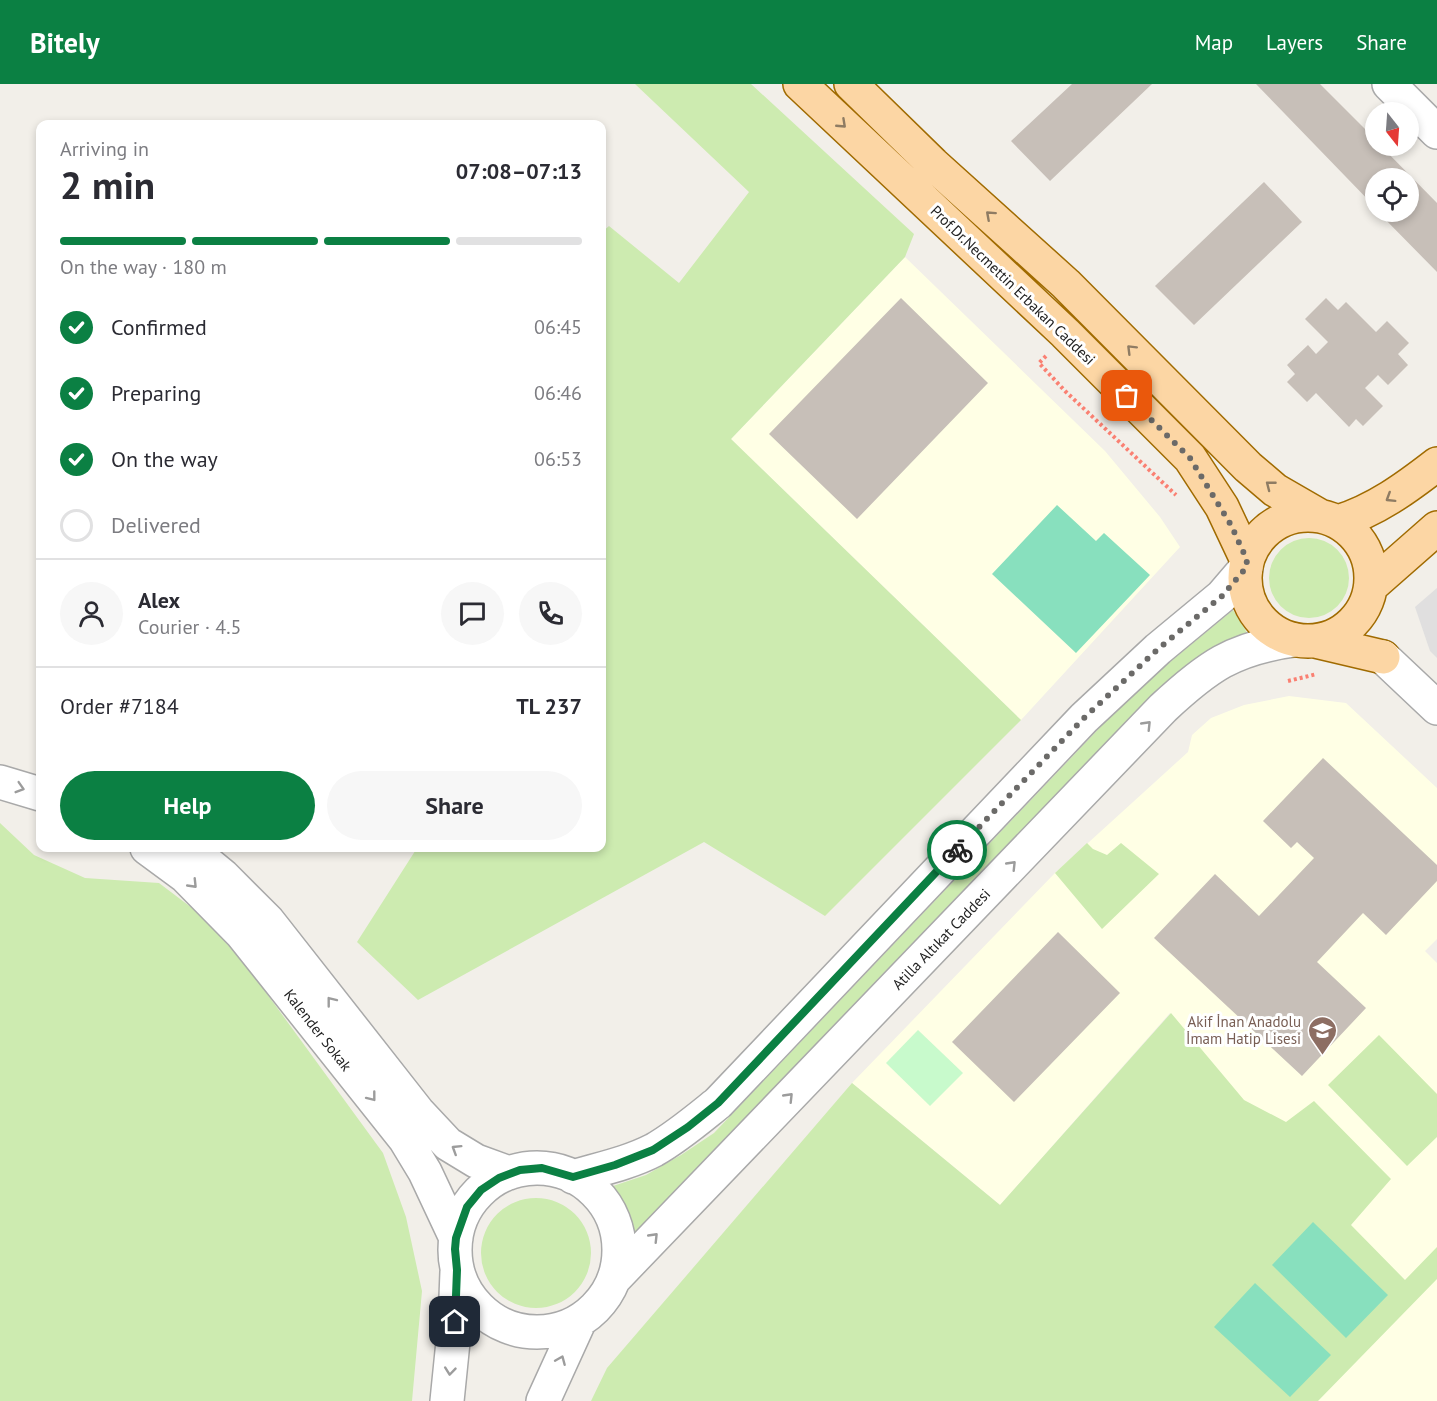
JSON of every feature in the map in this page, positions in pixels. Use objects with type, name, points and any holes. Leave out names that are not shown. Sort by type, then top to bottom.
[{"type":"main road","name":"Prof.Dr.Necmettin Erbakan Caddesi","points":[[800,84],[1065,333],[1190,458],[1227,516],[1246,564]]},
{"type":"main road","points":[[851,84],[933,164],[1066,284],[1248,467],[1275,490],[1354,534],[1366,551],[1372,570],[1370,593],[1374,632],[1383,657]]},
{"type":"main road","points":[[1383,657],[1279,635],[1265,625],[1255,613],[1248,598],[1246,564],[1252,549],[1264,533],[1281,522],[1300,516],[1329,519],[1382,503],[1405,489],[1437,464]]},
{"type":"main road","points":[[1305,641],[1334,636],[1351,626],[1364,609],[1370,593],[1437,528]]},
{"type":"street","points":[[1389,84],[1434,123]]},
{"type":"street","points":[[573,1177],[615,1165],[653,1150],[688,1127],[718,1103],[1084,718],[1158,649],[1222,596],[1246,564]]},
{"type":"street","name":"Atilla Altıkat Caddesi","points":[[614,1279],[1163,708],[1194,680],[1231,656],[1270,643],[1305,641]]},
{"type":"street","points":[[1383,657],[1437,708]]},
{"type":"street","points":[[0,759],[36,770]]},
{"type":"street","points":[[0,782],[36,793]]},
{"type":"street","name":"Kalender Sokak","points":[[152,852],[185,876],[242,934],[398,1130],[425,1172],[456,1238]]},
{"type":"street","name":"Kalender Sokak","points":[[194,852],[223,876],[268,921],[418,1112],[448,1144],[476,1161],[509,1173]]},
{"type":"street","points":[[447,1401],[455,1322],[456,1238],[462,1217],[474,1198],[490,1184],[509,1173],[542,1168],[573,1177],[591,1189],[611,1215],[619,1247],[614,1279],[604,1298],[580,1320],[560,1329],[538,1332],[516,1330],[487,1316],[465,1291],[457,1270]]},
{"type":"street","points":[[543,1401],[580,1320]]},
{"type":"path","points":[[1065,391],[1184,502]]},
{"type":"shaded area","points":[[905,257],[1105,451],[1160,517],[1180,547],[1021,720],[731,439]]},
{"type":"shaded area","points":[[1437,588],[1437,658],[1430,651],[1415,607]]},
{"type":"shaded area","name":"Akif İnan Anadolu İmam Hatip Lisesi","points":[[1289,696],[1346,703],[1437,788],[1437,939],[1425,951],[1437,963],[1437,1401],[1278,1401],[1170,1013],[1000,1205],[852,1083],[1055,873],[1188,752],[1192,735],[1211,718],[1244,705]]},
{"type":"green space","points":[[635,84],[751,84],[914,234],[905,257],[731,439],[1021,720],[825,916],[704,842],[418,1000],[357,942],[414,852],[606,852],[606,229],[609,226],[679,283],[749,192]]},
{"type":"green space","points":[[1057,505],[1096,541],[1104,533],[1150,575],[1076,653],[992,574]]},
{"type":"green space","points":[[1309,538],[1324,541],[1337,550],[1346,563],[1349,578],[1346,593],[1337,606],[1324,615],[1309,618],[1294,615],[1281,606],[1272,593],[1269,578],[1272,563],[1281,550],[1294,541]]},
{"type":"green space","points":[[1233,610],[1249,636],[633,1240],[625,1212],[610,1187],[646,1175],[714,1133],[1108,719],[1164,667]]},
{"type":"green space","points":[[0,823],[34,855],[85,878],[159,883],[204,917],[251,972],[383,1153],[406,1217],[422,1291],[412,1401],[0,1401]]},
{"type":"green space","points":[[1087,843],[1093,849],[1107,855],[1121,843],[1159,874],[1102,929],[1055,873]]},
{"type":"green space","points":[[1171,1013],[1244,1100],[1286,1122],[1314,1101],[1391,1179],[1351,1225],[1405,1280],[1437,1247],[1437,1279],[1318,1401],[591,1401],[607,1368],[852,1083],[1000,1205]]},
{"type":"green space","points":[[918,1030],[963,1073],[930,1106],[886,1063]]},
{"type":"green space","points":[[1379,1035],[1437,1094],[1437,1137],[1407,1166],[1328,1085]]},
{"type":"green space","points":[[536,1198],[557,1202],[575,1214],[587,1232],[591,1253],[587,1274],[575,1292],[557,1304],[536,1308],[515,1304],[497,1292],[485,1274],[481,1253],[485,1232],[497,1214],[515,1202]]},
{"type":"green space","points":[[1313,1222],[1388,1295],[1346,1338],[1272,1265]]},
{"type":"green space","points":[[1255,1283],[1331,1355],[1290,1397],[1214,1327]]},
{"type":"building","points":[[1072,84],[1152,84],[1050,181],[1011,141]]},
{"type":"building","points":[[1256,84],[1320,84],[1365,129],[1365,156],[1391,156],[1403,168],[1365,168],[1365,197]]},
{"type":"building","points":[[1264,182],[1302,222],[1194,325],[1155,286]]},
{"type":"building","points":[[1419,185],[1437,203],[1437,272],[1388,222],[1419,222]]},
{"type":"building","points":[[901,298],[988,383],[857,519],[769,434]]},
{"type":"building","points":[[1326,298],[1338,310],[1346,302],[1376,332],[1387,321],[1409,343],[1398,354],[1408,365],[1388,385],[1378,375],[1365,388],[1383,406],[1363,426],[1356,419],[1349,427],[1316,393],[1307,402],[1287,382],[1295,374],[1287,365],[1308,345],[1316,354],[1328,342],[1305,319]]},
{"type":"building","points":[[1323,758],[1437,865],[1437,881],[1386,935],[1363,913],[1317,962],[1366,1008],[1302,1076],[1154,938],[1215,874],[1259,916],[1314,858],[1297,842],[1291,848],[1263,821]]},
{"type":"building","points":[[1058,932],[1120,993],[1014,1102],[952,1042]]},
{"type":"way so far","points":[[957,850],[1084,718],[1158,649],[1222,596],[1246,568],[1247,560],[1231,525],[1190,458],[1127,396]]},
{"type":"place","name":"Akif İnan Anadolu İmam Hatip Lisesi","points":[[1322,1056]]},
{"type":"route","points":[[455,1322],[457,1270],[455,1249],[458,1227],[467,1207],[481,1190],[499,1178],[520,1170],[542,1168],[573,1177],[615,1165],[653,1150],[688,1127],[718,1103],[957,850]]}]
